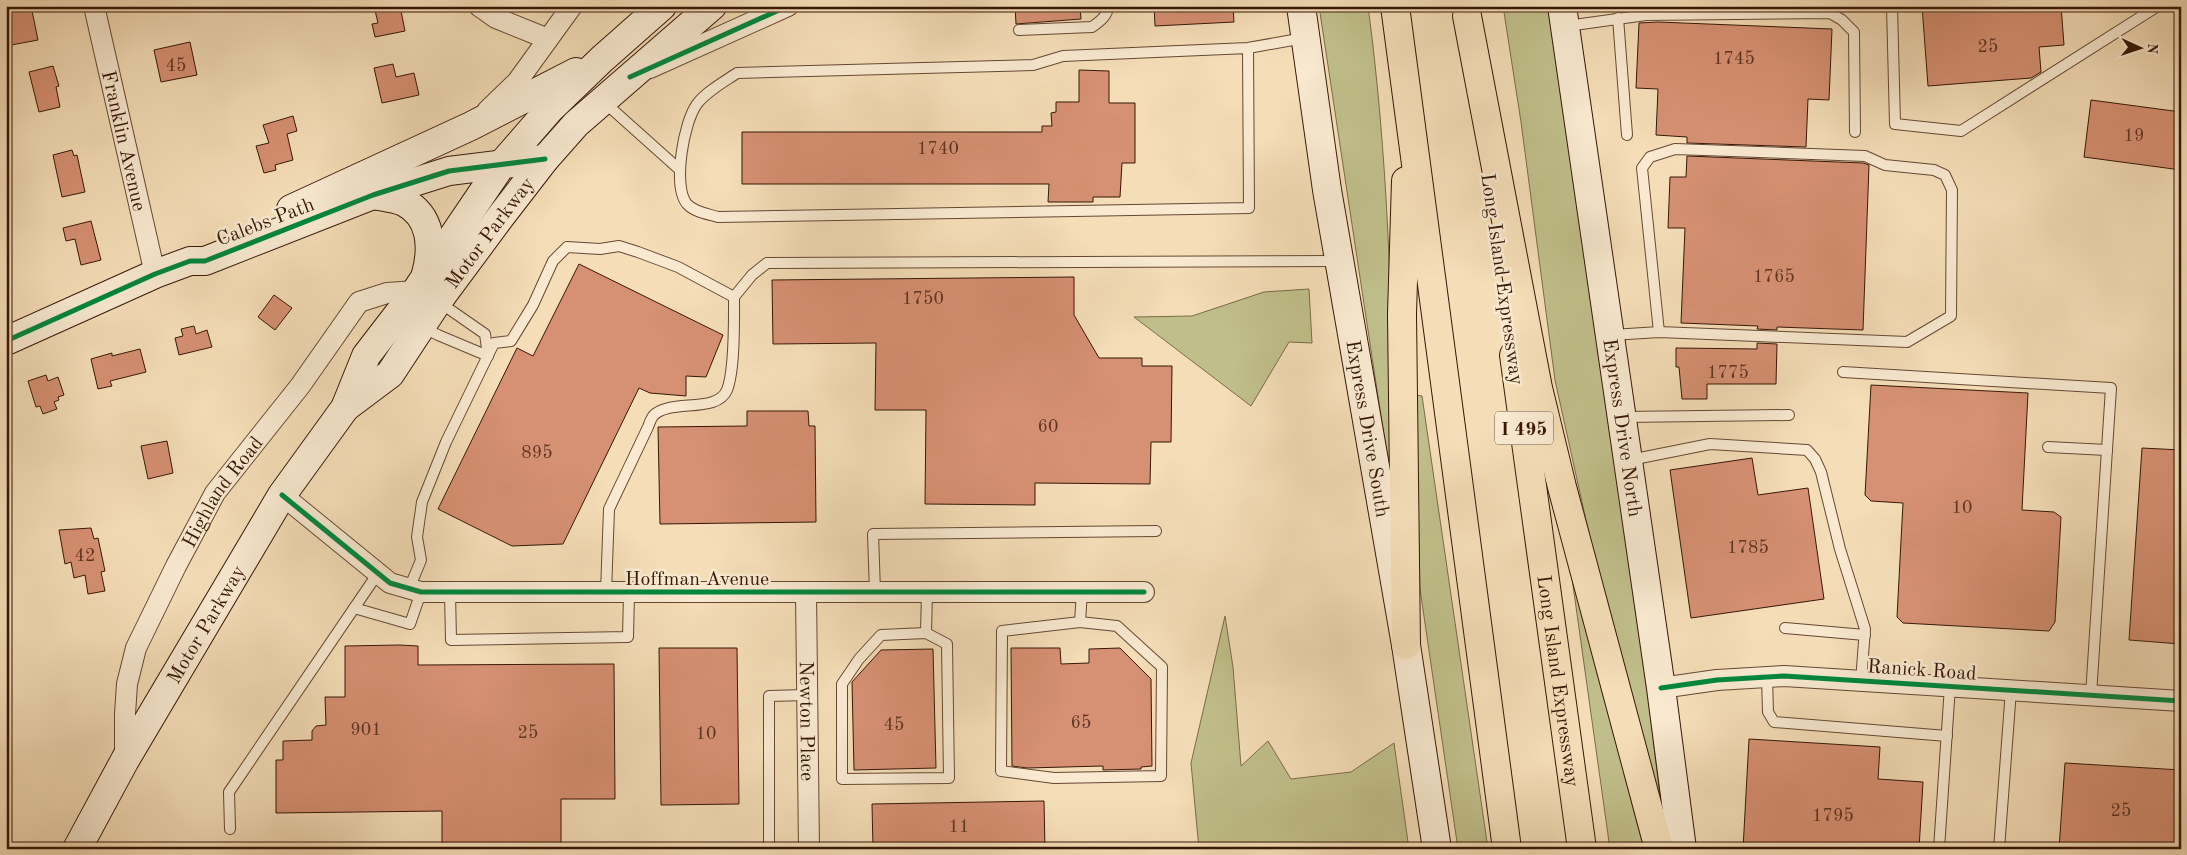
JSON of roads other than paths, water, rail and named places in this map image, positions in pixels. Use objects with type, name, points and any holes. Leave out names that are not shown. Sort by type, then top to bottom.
[{"type":"highway","points":[[1395,6],[1507,849]]},
{"type":"highway","points":[[1466,11],[1538,388],[1562,486],[1659,849]]},
{"type":"highway","name":"Long Island Expressway","points":[[1466,11],[1582,849]]},
{"type":"highway","points":[[1406,645],[1402,314],[1404,207],[1411,127]]},
{"type":"main road","name":"Motor Parkway","points":[[345,408],[390,374],[421,326],[426,290],[502,164],[549,110],[602,59],[662,6]]},
{"type":"main road","name":"Motor Parkway","points":[[77,849],[126,760],[282,495],[345,408],[366,356],[576,124],[712,6]]},
{"type":"main road","name":"Express Drive South","points":[[1301,6],[1338,261],[1406,645],[1437,849]]},
{"type":"main road","name":"Express Drive North","points":[[1563,16],[1608,335],[1661,688],[1682,849]]},
{"type":"main road","points":[[190,261],[201,250],[471,126],[602,59]]},
{"type":"main road","name":"Calebs Path","points":[[6,341],[155,274],[190,261],[205,261],[373,195],[449,171],[545,159]]},
{"type":"main road","points":[[373,195],[402,201],[409,205],[425,223],[430,238],[426,290]]},
{"type":"street","name":"Franklin Avenue","points":[[94,6],[155,274]]},
{"type":"street","points":[[479,6],[496,18],[548,39]]},
{"type":"street","points":[[471,126],[517,82],[572,6]]},
{"type":"street","points":[[630,77],[788,6]]},
{"type":"street","name":"Highland Road","points":[[126,760],[124,714],[127,684],[136,648],[176,566],[216,494],[300,386],[359,302],[387,293],[426,290]]},
{"type":"street","name":"Hoffman Avenue","points":[[282,495],[390,583],[415,591],[629,593],[1144,592]]},
{"type":"street","name":"Newton Place","points":[[806,593],[809,849]]},
{"type":"street","name":"Ranick Road","points":[[1661,688],[1717,680],[1784,676],[2181,701]]},
{"type":"lane","points":[[1019,30],[1092,27],[1102,20],[1108,10],[1108,6]]},
{"type":"lane","points":[[1892,6],[1895,124],[1960,132],[2144,10],[2158,6]]},
{"type":"lane","points":[[1563,16],[1618,18],[1651,15],[1830,13],[1842,20],[1854,32],[1855,132]]},
{"type":"lane","points":[[1618,18],[1627,136]]},
{"type":"lane","points":[[1248,48],[1249,208],[718,217],[701,213],[687,204],[681,192],[680,170],[688,120],[697,103],[715,87],[737,73],[1033,65],[1063,56],[1248,48],[1305,38]]},
{"type":"lane","points":[[603,101],[680,170]]},
{"type":"lane","points":[[1608,335],[1659,332],[1907,342],[1951,316],[1952,190],[1945,175],[1934,170],[1885,165],[1865,156],[1675,149],[1650,157],[1642,168],[1659,332]]},
{"type":"lane","points":[[354,608],[410,624],[421,560],[418,537],[422,502],[446,442],[494,343],[511,341],[554,261],[568,247],[600,249],[619,246],[678,266],[734,297]]},
{"type":"lane","points":[[606,592],[609,509],[654,416],[666,409],[716,401],[727,391],[734,322],[734,297],[752,275],[767,263],[1338,261]]},
{"type":"lane","points":[[426,290],[485,334],[488,356]]},
{"type":"lane","points":[[421,326],[438,336],[488,356]]},
{"type":"lane","points":[[1843,372],[2111,388],[2092,695]]},
{"type":"lane","points":[[1620,417],[1789,415]]},
{"type":"lane","points":[[1627,461],[1710,444],[1807,450],[1815,459],[1822,472],[1840,549],[1865,629],[1861,681]]},
{"type":"lane","points":[[2048,447],[2107,450]]},
{"type":"lane","points":[[875,592],[873,534],[1156,531]]},
{"type":"lane","points":[[230,829],[229,792],[378,574]]},
{"type":"lane","points":[[1080,622],[1082,591]]},
{"type":"lane","points":[[450,592],[451,640],[628,637],[629,593]]},
{"type":"lane","points":[[926,633],[927,592]]},
{"type":"lane","points":[[1080,622],[1117,626],[1162,667],[1161,776],[1054,778],[1001,771],[1002,631],[1080,622]]},
{"type":"lane","points":[[1785,628],[1865,635]]},
{"type":"lane","points":[[926,633],[947,644],[949,778],[842,779],[842,684],[859,659],[881,635],[926,633]]},
{"type":"lane","points":[[1767,677],[1768,712],[1774,722],[1947,736]]},
{"type":"lane","points":[[1939,849],[1950,686]]},
{"type":"lane","points":[[1999,849],[2011,690]]},
{"type":"lane","points":[[769,849],[768,696],[807,695]]}]
